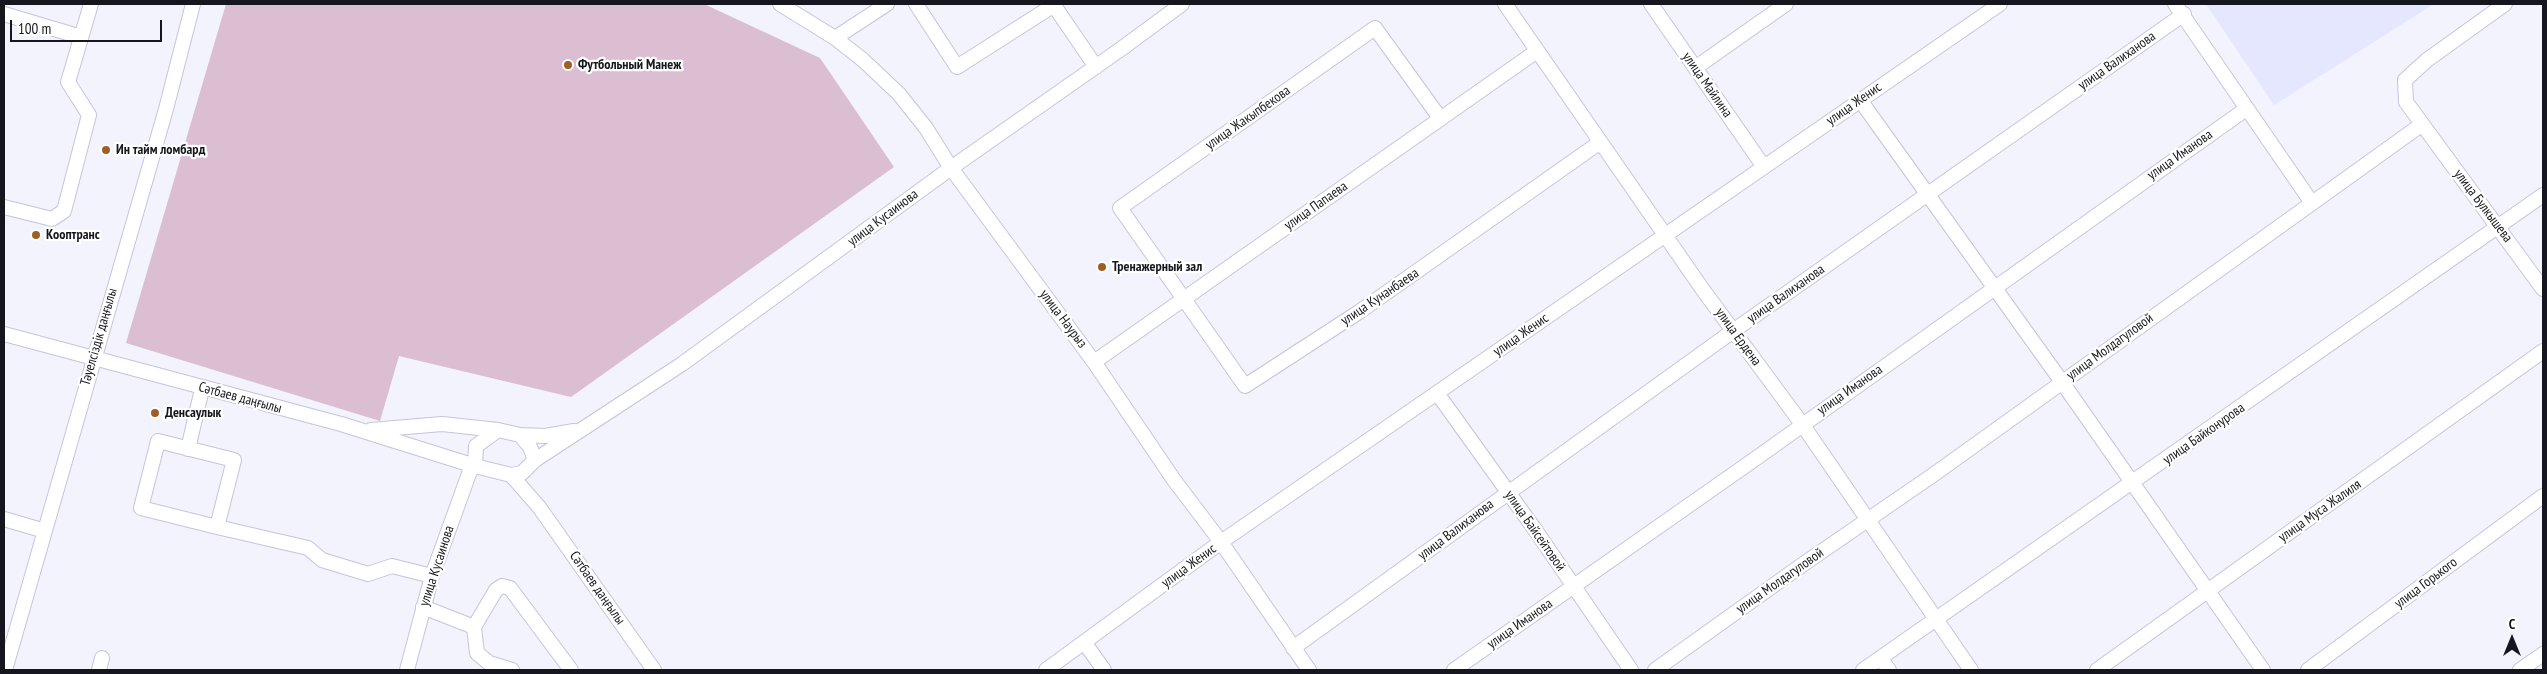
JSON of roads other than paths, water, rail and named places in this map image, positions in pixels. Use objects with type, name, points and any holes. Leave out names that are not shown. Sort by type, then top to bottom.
[{"type":"street","points":[[4,207],[52,219],[64,211],[89,115],[68,82],[91,4]]},
{"type":"street","name":"Тәуелсіздік даңғылы","points":[[5,670],[166,109],[193,4]]},
{"type":"street","name":"улица Наурыз","points":[[780,4],[835,38],[863,60],[899,94],[926,128],[951,168],[1094,362],[1174,480],[1221,542],[1309,670]]},
{"type":"street","points":[[835,38],[887,4]]},
{"type":"street","points":[[916,4],[957,67],[1054,4],[1096,67]]},
{"type":"street","name":"улица Кусаинова","points":[[533,463],[682,364],[951,168],[1096,67],[1182,4]]},
{"type":"street","name":"улица Ердена","points":[[1505,4],[1599,143],[1802,424],[1971,670]]},
{"type":"street","name":"улица Майлина","points":[[1651,4],[1764,167]]},
{"type":"street","points":[[1695,68],[1786,4]]},
{"type":"street","name":"улица Женис","points":[[1046,670],[1221,542],[2000,4]]},
{"type":"street","points":[[2422,125],[2406,102],[2405,80],[2427,60],[2505,4]]},
{"type":"street","points":[[2180,9],[2246,109],[2312,203]]},
{"type":"street","name":"улица Валиханова","points":[[1293,648],[1733,331],[1927,195],[2180,9]]},
{"type":"street","points":[[4,14],[81,37]]},
{"type":"street","name":"улица Жакыпбекова","points":[[1184,299],[1122,212],[1120,208],[1122,205],[1268,105],[1372,29],[1376,30],[1440,118]]},
{"type":"street","name":"улица Папаева","points":[[1094,362],[1537,50]]},
{"type":"street","points":[[1860,100],[2062,382],[2262,670]]},
{"type":"street","name":"улица Иманова","points":[[1454,670],[2246,109]]},
{"type":"street","name":"улица Молдагуловой","points":[[1655,670],[2422,125]]},
{"type":"street","name":"улица Булкышева","points":[[2422,125],[2500,227],[2543,289]]},
{"type":"street","name":"улица Кунанбаева","points":[[1184,299],[1245,386],[1375,300],[1599,143]]},
{"type":"street","name":"улица Байконурова","points":[[1863,670],[2500,227],[2543,195]]},
{"type":"street","name":"Сәтбаев даңғылы","points":[[4,334],[202,389],[361,430],[475,466]]},
{"type":"street","name":"улица Муса Жалиля","points":[[2097,670],[2208,593],[2543,351]]},
{"type":"street","points":[[188,449],[202,389]]},
{"type":"street","name":"улица Байсейтовой","points":[[1437,393],[1575,586],[1631,670]]},
{"type":"street","points":[[361,430],[442,424],[545,436],[582,429]]},
{"type":"street","points":[[498,430],[476,446],[475,466],[511,475],[522,473],[533,463]]},
{"type":"street","points":[[520,434],[530,447],[533,463],[530,480],[538,507]]},
{"type":"street","points":[[217,527],[234,460],[158,441],[141,508],[217,527],[308,548],[322,560],[368,574],[392,566],[432,576]]},
{"type":"street","name":"улица Кусаинова","points":[[407,670],[432,576],[470,471],[475,466]]},
{"type":"street","points":[[511,475],[538,507]]},
{"type":"street","name":"улица Горького","points":[[2308,670],[2543,496]]},
{"type":"street","name":"Сәтбаев даңғылы","points":[[538,507],[654,670]]},
{"type":"street","points":[[4,519],[45,531]]},
{"type":"street","points":[[512,670],[489,662],[478,653],[474,627],[496,590],[502,586],[510,588],[571,670]]},
{"type":"street","points":[[424,607],[474,627]]},
{"type":"street","points":[[1084,642],[1104,670]]},
{"type":"street","points":[[2520,670],[2543,654]]},
{"type":"street","points":[[1880,658],[1889,670]]},
{"type":"place","name":"Футбольный Манеж","points":[[568,65]]},
{"type":"place","name":"Ин тайм ломбард","points":[[106,150]]},
{"type":"place","name":"Кооптранс","points":[[36,235]]},
{"type":"place","name":"Тренажерный зал","points":[[1102,267]]},
{"type":"place","name":"Денсаулык","points":[[155,413]]}]
